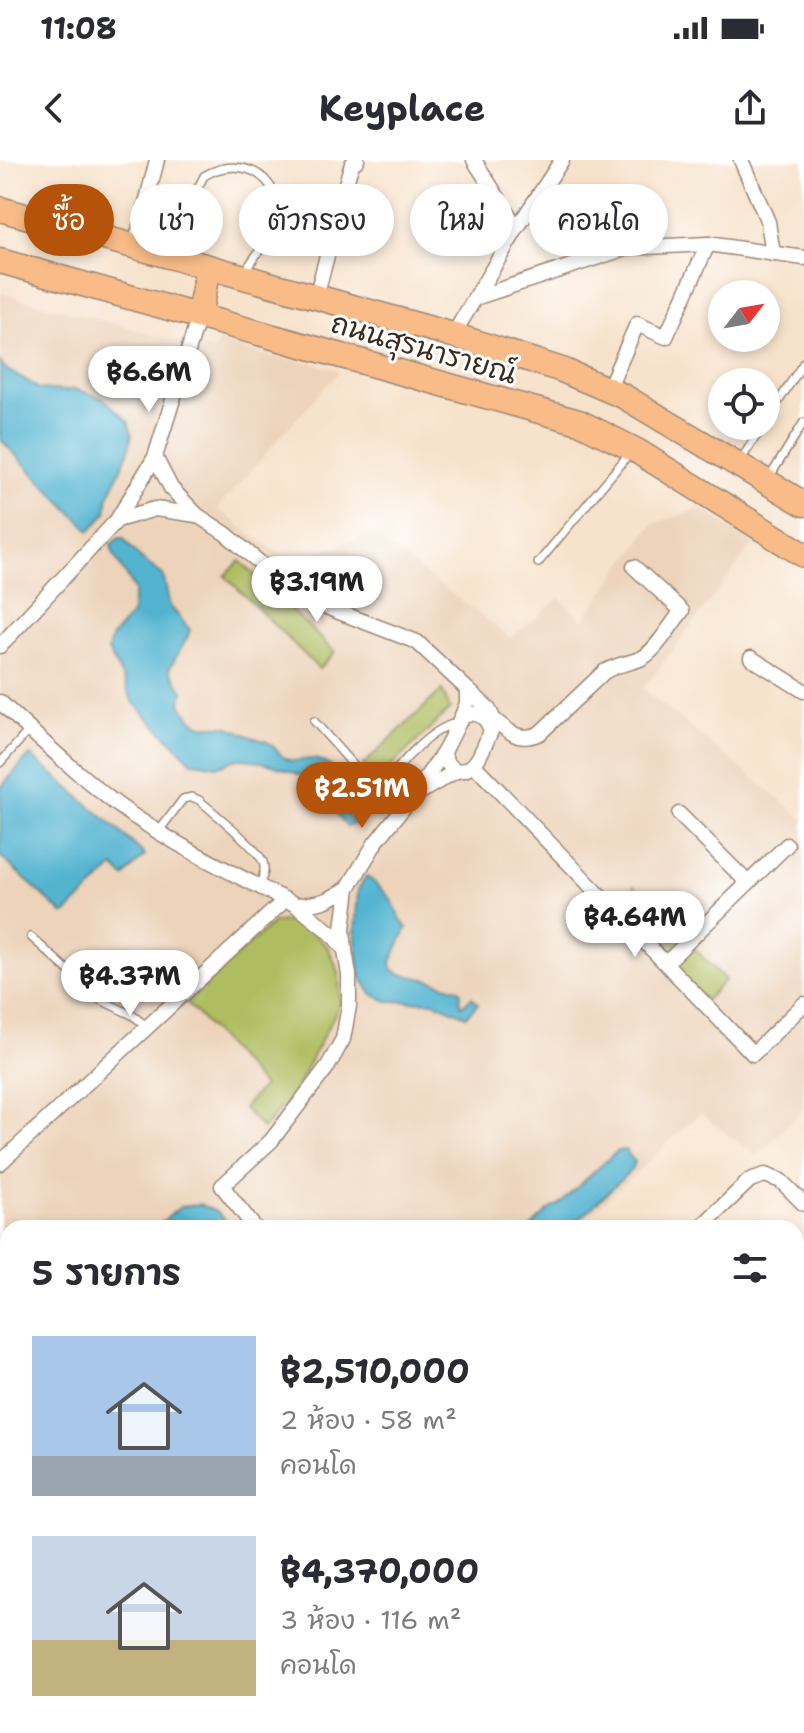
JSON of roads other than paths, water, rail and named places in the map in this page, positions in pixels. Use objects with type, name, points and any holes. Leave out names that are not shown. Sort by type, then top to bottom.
[{"type":"main road","name":"ถนนสุรนารายณ์","points":[[0,209],[130,245]]},
{"type":"main road","name":"ถนนสุรนารายณ์","points":[[168,256],[453,335],[562,370],[623,396],[800,499]]},
{"type":"main road","name":"ถนนสุรนารายณ์","points":[[0,261],[579,422],[633,449],[804,555]]},
{"type":"main road","points":[[199,316],[208,267]]},
{"type":"street","points":[[151,184],[157,160]]},
{"type":"street","points":[[316,297],[349,173],[357,160]]},
{"type":"street","points":[[474,160],[517,228]]},
{"type":"street","points":[[453,335],[562,160]]},
{"type":"street","points":[[741,160],[768,222],[773,254]]},
{"type":"street","points":[[475,298],[626,248],[708,244],[804,258]]},
{"type":"street","points":[[608,390],[637,324],[666,337],[708,244]]},
{"type":"street","points":[[0,646],[117,520],[155,457],[199,316]]},
{"type":"street","points":[[155,457],[171,488],[197,515],[226,534],[300,597],[417,642],[488,708],[492,725],[474,765],[466,771],[456,771],[412,797]]},
{"type":"street","points":[[117,520],[155,509],[197,515]]},
{"type":"street","points":[[460,720],[469,713],[480,714],[492,725],[529,738],[540,733],[604,672],[616,664],[640,659],[649,653],[682,611],[634,567]]},
{"type":"street","points":[[751,658],[804,691]]},
{"type":"street","points":[[249,1220],[222,1186],[271,1141],[328,1066],[343,1039],[349,1006],[349,975],[343,929],[348,888],[376,842],[444,752],[467,703],[467,689]]},
{"type":"street","points":[[0,702],[116,804],[159,831],[291,902],[332,934],[345,950]]},
{"type":"street","points":[[444,752],[446,762],[456,771]]},
{"type":"street","points":[[474,765],[753,1054],[804,1004]]},
{"type":"street","points":[[679,814],[748,883]]},
{"type":"street","points":[[666,963],[787,845]]},
{"type":"street","points":[[0,1163],[148,1027],[291,902],[317,904],[348,888]]},
{"type":"street","points":[[708,1220],[750,1180],[765,1175],[781,1181],[804,1205]]},
{"type":"lane","points":[[200,184],[204,176],[213,170],[227,167],[254,171],[266,179],[276,194],[278,206],[273,229],[242,276]]},
{"type":"lane","points":[[780,399],[804,362]]},
{"type":"lane","points":[[767,482],[804,422]]},
{"type":"lane","points":[[738,464],[754,440]]},
{"type":"lane","points":[[538,563],[633,449]]},
{"type":"lane","points":[[378,793],[437,731],[460,720]]},
{"type":"lane","points":[[314,721],[399,813]]},
{"type":"lane","points":[[0,763],[29,730]]},
{"type":"lane","points":[[159,831],[183,799],[192,797],[199,800],[262,860],[263,876],[259,887]]},
{"type":"lane","points":[[31,937],[101,1000],[132,1015],[148,1027]]},
{"type":"water","points":[[0,362],[38,389],[74,389],[103,398],[128,421],[132,434],[128,453],[108,497],[106,513],[90,531],[0,439]]},
{"type":"water","points":[[123,538],[141,559],[163,575],[170,606],[190,630],[169,669],[183,691],[181,704],[192,719],[204,726],[228,727],[268,743],[289,760],[313,759],[331,766],[354,792],[358,802],[358,822],[347,827],[313,782],[288,770],[238,759],[217,766],[192,762],[132,701],[108,651],[111,638],[132,614],[135,591],[112,549],[111,544]]},
{"type":"water","points":[[30,755],[145,855],[124,877],[114,867],[64,915],[0,856],[1,787]]},
{"type":"water","points":[[366,876],[389,897],[407,928],[391,962],[392,969],[400,974],[458,989],[462,1006],[472,997],[478,1004],[466,1016],[434,1002],[387,1001],[372,994],[360,975],[355,933],[358,890]]},
{"type":"water","points":[[625,1150],[634,1161],[632,1169],[578,1220],[538,1220],[559,1204],[617,1151]]},
{"type":"water","points":[[199,1204],[218,1212],[225,1220],[165,1220],[180,1207]]}]
